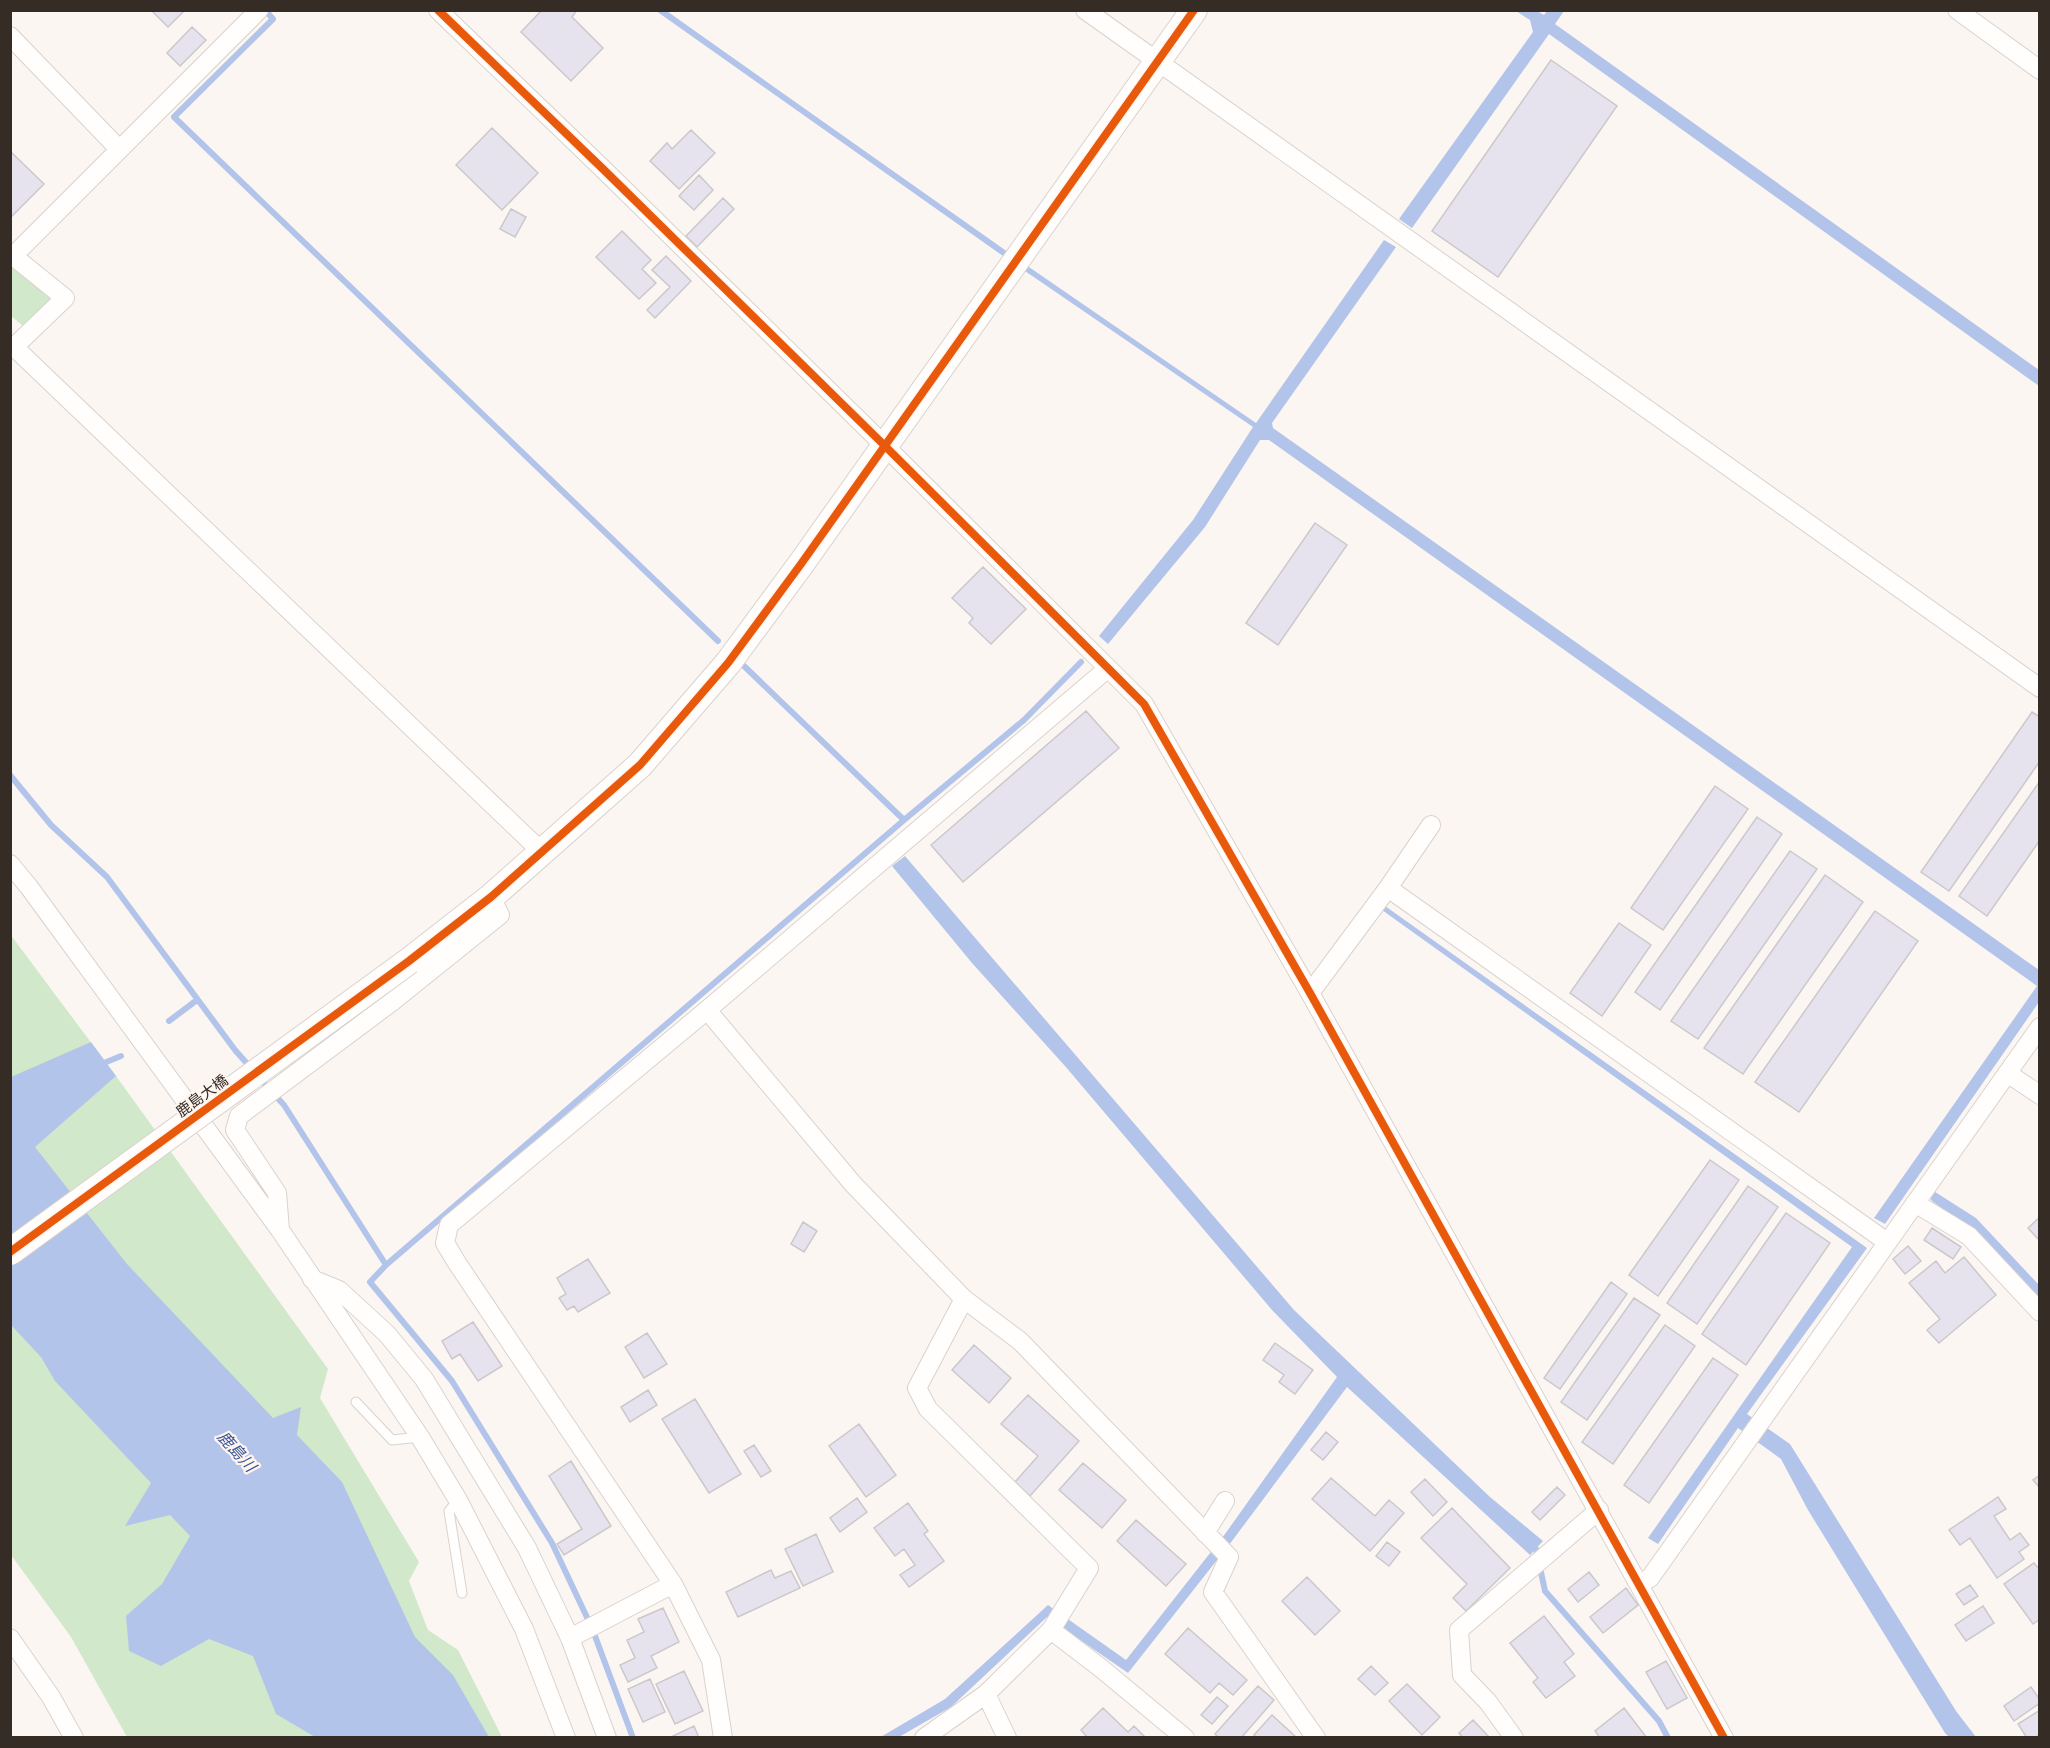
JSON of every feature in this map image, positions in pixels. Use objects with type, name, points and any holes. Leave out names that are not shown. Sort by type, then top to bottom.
[{"type":"street","points":[[438,10],[620,185],[1080,638],[1107,669],[1144,704],[1310,993],[1724,1737]]},
{"type":"street","points":[[1085,10],[2040,688]]},
{"type":"street","name":"鹿島大橋","points":[[10,1252],[408,961],[491,897],[640,765],[728,663],[801,564],[1194,10]]},
{"type":"street","points":[[1957,10],[2040,70]]},
{"type":"street","points":[[256,13],[13,256],[65,298],[14,347],[543,853]]},
{"type":"street","points":[[10,36],[118,149]]},
{"type":"street","points":[[723,1737],[711,1660],[673,1584],[445,1243],[449,1225],[707,1010],[1107,669]]},
{"type":"street","points":[[1310,993],[1388,888],[1431,825]]},
{"type":"street","points":[[10,864],[280,1230],[420,1437],[458,1500],[524,1629],[566,1737]]},
{"type":"street","points":[[1388,888],[1887,1242]]},
{"type":"street","points":[[280,1230],[277,1193],[235,1130],[239,1116],[393,1001],[500,915],[491,897]]},
{"type":"street","points":[[707,1010],[853,1184],[964,1299],[1020,1341],[1228,1557],[1214,1592],[1316,1737]]},
{"type":"street","points":[[1639,1584],[1650,1578],[2040,1027]]},
{"type":"street","points":[[2007,1073],[2040,1095]]},
{"type":"street","points":[[1915,1203],[1969,1236],[2040,1312]]},
{"type":"street","points":[[312,1280],[339,1290],[387,1334],[424,1379],[527,1548],[575,1635],[607,1737]]},
{"type":"street","points":[[924,1737],[986,1694],[1051,1630],[1089,1568],[928,1409],[917,1388],[964,1299]]},
{"type":"street","points":[[1208,1536],[1225,1500]]},
{"type":"street","points":[[1514,1737],[1488,1702],[1461,1675],[1459,1630],[1599,1510]]},
{"type":"street","points":[[575,1635],[673,1584]]},
{"type":"street","points":[[1051,1630],[1185,1737]]},
{"type":"street","points":[[10,1638],[51,1697],[74,1737]]},
{"type":"street","points":[[986,1694],[1007,1737]]},
{"type":"lane","points":[[356,1402],[392,1440],[420,1437]]},
{"type":"lane","points":[[458,1500],[449,1510],[462,1593]]},
{"type":"green space","points":[[10,248],[73,301],[34,335],[11,316]]},
{"type":"green space","points":[[10,934],[328,1369],[320,1398],[419,1562],[409,1581],[428,1630],[458,1650],[502,1737],[469,1737],[11,1162]]},
{"type":"green space","points":[[11,1257],[394,1737],[127,1737],[71,1637],[11,1555]]},
{"type":"water","points":[[1516,11],[1537,11],[1544,15],[1547,11],[1564,11],[1555,24],[2039,370],[2039,386],[1549,34],[1412,228],[1399,219],[1533,32],[1530,20]]},
{"type":"water","points":[[1384,240],[1396,247],[1272,423],[1273,428],[2039,970],[2039,1002],[1885,1224],[1874,1218],[2037,986],[1269,440],[1260,440],[1205,527],[1108,644],[1099,636],[1193,520],[1253,427],[1022,269],[1026,265],[1256,423]]},
{"type":"water","points":[[905,856],[1294,1310],[1490,1497],[1543,1541],[1530,1555],[1347,1387],[1232,1541],[1128,1673],[1047,1617],[951,1707],[899,1737],[879,1738],[945,1699],[1048,1605],[1126,1660],[1225,1534],[1337,1377],[1272,1310],[1065,1066],[972,963],[892,866]]},
{"type":"water","points":[[1385,906],[1867,1248],[1747,1414],[1790,1444],[1956,1711],[1976,1737],[1949,1737],[1945,1733],[1808,1510],[1781,1459],[1738,1428],[1658,1544],[1648,1538],[1852,1247],[1382,910]]},
{"type":"water","name":"鹿島川","points":[[91,1042],[116,1076],[35,1147],[127,1264],[273,1418],[301,1407],[297,1435],[342,1482],[415,1637],[453,1675],[489,1737],[315,1737],[276,1714],[253,1656],[209,1639],[161,1666],[129,1651],[126,1616],[162,1584],[190,1536],[170,1515],[125,1526],[151,1483],[55,1381],[41,1357],[11,1325],[11,1077]]},
{"type":"water","points":[[1932,1190],[1976,1218],[2039,1285],[2039,1298],[1974,1231],[1932,1201],[1929,1196]]},
{"type":"building","points":[[151,10],[185,10],[168,27]]},
{"type":"building","points":[[542,10],[577,10],[572,17],[603,48],[571,81],[521,32]]},
{"type":"building","points":[[192,27],[206,40],[180,66],[167,53]]},
{"type":"building","points":[[1551,60],[1617,106],[1498,277],[1432,231]]},
{"type":"building","points":[[492,128],[538,173],[502,210],[456,165]]},
{"type":"building","points":[[691,130],[715,153],[679,189],[650,161],[667,143],[672,149]]},
{"type":"building","points":[[10,151],[44,184],[11,217],[10,217]]},
{"type":"building","points":[[699,175],[713,190],[694,210],[679,196]]},
{"type":"building","points":[[723,198],[734,209],[697,247],[686,236]]},
{"type":"building","points":[[511,209],[526,217],[515,237],[500,229]]},
{"type":"building","points":[[622,231],[651,260],[642,269],[656,283],[639,299],[596,257]]},
{"type":"building","points":[[666,256],[691,281],[655,318],[647,310],[670,287],[652,270]]},
{"type":"building","points":[[1315,523],[1347,545],[1278,645],[1246,623]]},
{"type":"building","points":[[983,567],[1026,609],[991,644],[969,623],[973,618],[952,598]]},
{"type":"building","points":[[1086,711],[1119,748],[963,882],[931,845]]},
{"type":"building","points":[[2032,712],[2040,717],[2040,761],[1949,891],[1921,872]]},
{"type":"building","points":[[2040,781],[2040,840],[1987,916],[1959,896]]},
{"type":"building","points":[[1715,786],[1748,809],[1663,930],[1631,908]]},
{"type":"building","points":[[1757,817],[1782,834],[1660,1010],[1635,992]]},
{"type":"building","points":[[1790,851],[1817,869],[1698,1039],[1671,1021]]},
{"type":"building","points":[[1825,875],[1863,902],[1743,1074],[1704,1048]]},
{"type":"building","points":[[1875,911],[1918,941],[1799,1112],[1755,1082]]},
{"type":"building","points":[[1619,923],[1651,945],[1602,1016],[1570,993]]},
{"type":"building","points":[[1710,1160],[1739,1180],[1658,1296],[1629,1275]]},
{"type":"building","points":[[1748,1186],[1778,1207],[1697,1324],[1667,1303]]},
{"type":"building","points":[[1786,1213],[1830,1243],[1746,1365],[1702,1334]]},
{"type":"building","points":[[2040,1217],[2040,1241],[2028,1228]]},
{"type":"building","points":[[803,1222],[817,1231],[804,1252],[791,1244]]},
{"type":"building","points":[[1932,1228],[1961,1247],[1953,1259],[1924,1240]]},
{"type":"building","points":[[1908,1246],[1921,1261],[1905,1274],[1893,1259]]},
{"type":"building","points":[[1964,1257],[1996,1295],[1939,1343],[1927,1330],[1940,1319],[1909,1283],[1936,1261],[1945,1273]]},
{"type":"building","points":[[588,1259],[610,1293],[578,1312],[574,1306],[567,1310],[559,1298],[566,1294],[557,1278]]},
{"type":"building","points":[[1611,1282],[1627,1294],[1560,1389],[1544,1378]]},
{"type":"building","points":[[1634,1298],[1660,1315],[1587,1420],[1561,1402]]},
{"type":"building","points":[[473,1322],[502,1366],[478,1381],[460,1354],[452,1359],[442,1341]]},
{"type":"building","points":[[1665,1325],[1695,1346],[1613,1464],[1582,1442]]},
{"type":"building","points":[[647,1333],[667,1364],[644,1378],[625,1347]]},
{"type":"building","points":[[1275,1343],[1313,1370],[1295,1394],[1279,1382],[1284,1375],[1263,1360]]},
{"type":"building","points":[[974,1345],[1011,1378],[989,1403],[952,1370]]},
{"type":"building","points":[[1713,1358],[1738,1375],[1649,1503],[1624,1485]]},
{"type":"building","points":[[648,1390],[657,1405],[630,1422],[621,1407]]},
{"type":"building","points":[[1028,1395],[1079,1441],[1030,1496],[1015,1482],[1038,1456],[1001,1424]]},
{"type":"building","points":[[695,1399],[741,1474],[709,1493],[662,1419]]},
{"type":"building","points":[[859,1424],[896,1475],[866,1497],[829,1446]]},
{"type":"building","points":[[1326,1432],[1338,1442],[1323,1460],[1311,1450]]},
{"type":"building","points":[[754,1445],[771,1471],[761,1477],[744,1451]]},
{"type":"building","points":[[571,1461],[611,1526],[564,1555],[557,1544],[582,1529],[549,1476]]},
{"type":"building","points":[[1083,1463],[1126,1500],[1102,1528],[1059,1490]]},
{"type":"building","points":[[2040,1475],[2040,1488],[2033,1480]]},
{"type":"building","points":[[1331,1478],[1375,1516],[1389,1500],[1404,1513],[1370,1551],[1312,1499]]},
{"type":"building","points":[[1425,1479],[1447,1502],[1433,1516],[1411,1492]]},
{"type":"building","points":[[1557,1487],[1565,1495],[1540,1520],[1532,1512]]},
{"type":"building","points":[[1998,1497],[2006,1509],[1994,1516],[2010,1540],[2020,1533],[2029,1545],[2019,1552],[2024,1559],[1997,1578],[1970,1538],[1960,1545],[1949,1530]]},
{"type":"building","points":[[857,1498],[867,1512],[840,1532],[830,1518]]},
{"type":"building","points":[[908,1503],[928,1531],[924,1534],[944,1561],[909,1587],[900,1575],[915,1565],[904,1549],[895,1556],[874,1528]]},
{"type":"building","points":[[1452,1508],[1510,1568],[1466,1611],[1453,1598],[1467,1584],[1421,1538]]},
{"type":"building","points":[[1136,1520],[1186,1564],[1166,1586],[1117,1541]]},
{"type":"building","points":[[816,1534],[833,1572],[803,1586],[785,1549]]},
{"type":"building","points":[[1387,1542],[1400,1552],[1389,1566],[1376,1556]]},
{"type":"building","points":[[2034,1563],[2040,1570],[2040,1619],[2033,1624],[2004,1584]]},
{"type":"building","points":[[771,1570],[775,1578],[791,1571],[800,1588],[738,1617],[726,1592]]},
{"type":"building","points":[[1589,1572],[1599,1585],[1578,1602],[1568,1589]]},
{"type":"building","points":[[1307,1577],[1340,1611],[1315,1635],[1282,1601]]},
{"type":"building","points":[[1970,1585],[1978,1596],[1964,1605],[1956,1594]]},
{"type":"building","points":[[1626,1588],[1638,1605],[1603,1633],[1590,1617]]},
{"type":"building","points":[[1983,1606],[1994,1623],[1966,1641],[1955,1625]]},
{"type":"building","points":[[663,1608],[679,1642],[651,1656],[657,1668],[628,1682],[620,1665],[635,1658],[627,1640],[644,1632],[638,1619]]},
{"type":"building","points":[[1544,1616],[1574,1654],[1564,1662],[1575,1676],[1546,1698],[1533,1682],[1538,1678],[1510,1643]]},
{"type":"building","points":[[1188,1628],[1247,1680],[1233,1695],[1219,1683],[1210,1693],[1165,1654]]},
{"type":"building","points":[[1666,1661],[1687,1698],[1667,1709],[1646,1672]]},
{"type":"building","points":[[1371,1666],[1388,1683],[1375,1695],[1358,1679]]},
{"type":"building","points":[[684,1671],[703,1711],[675,1724],[656,1684]]},
{"type":"building","points":[[650,1679],[665,1712],[643,1722],[628,1689]]},
{"type":"building","points":[[1407,1684],[1440,1717],[1422,1735],[1389,1701]]},
{"type":"building","points":[[1258,1686],[1274,1700],[1241,1738],[1219,1738],[1215,1734]]},
{"type":"building","points":[[2031,1687],[2040,1703],[2014,1721],[2004,1706]]},
{"type":"building","points":[[1217,1697],[1228,1706],[1212,1724],[1201,1715]]},
{"type":"building","points":[[1103,1708],[1128,1732],[1134,1726],[1146,1738],[1088,1738],[1081,1730]]},
{"type":"building","points":[[1624,1708],[1647,1738],[1600,1738],[1595,1731]]},
{"type":"building","points":[[2040,1710],[2040,1734],[2035,1738],[2027,1738],[2018,1724]]},
{"type":"building","points":[[1272,1715],[1297,1738],[1257,1738],[1254,1735]]},
{"type":"building","points":[[1473,1720],[1490,1738],[1463,1738],[1459,1733]]},
{"type":"building","points":[[694,1726],[699,1738],[669,1738]]},
{"type":"waterway","points":[[265,10],[273,19],[174,117],[718,641]]},
{"type":"waterway","points":[[660,10],[1004,253]]},
{"type":"waterway","points":[[386,1265],[904,820],[1024,720],[1081,662]]},
{"type":"waterway","points":[[744,666],[904,820]]},
{"type":"waterway","points":[[10,775],[51,825],[107,877],[235,1050],[251,1068]]},
{"type":"waterway","points":[[169,1021],[197,1000]]},
{"type":"waterway","points":[[99,1065],[121,1056]]},
{"type":"waterway","points":[[259,1078],[284,1105],[386,1265],[370,1282],[452,1381],[552,1543],[592,1628],[633,1738]]},
{"type":"waterway","points":[[1532,1545],[1536,1549],[1545,1591],[1659,1721],[1668,1738]]},
{"type":"cycle path","points":[[438,10],[884,445],[1144,704],[1310,993],[1724,1738]]},
{"type":"cycle path","points":[[10,1252],[409,961],[491,897],[640,765],[728,663],[801,564],[1194,10]]}]
